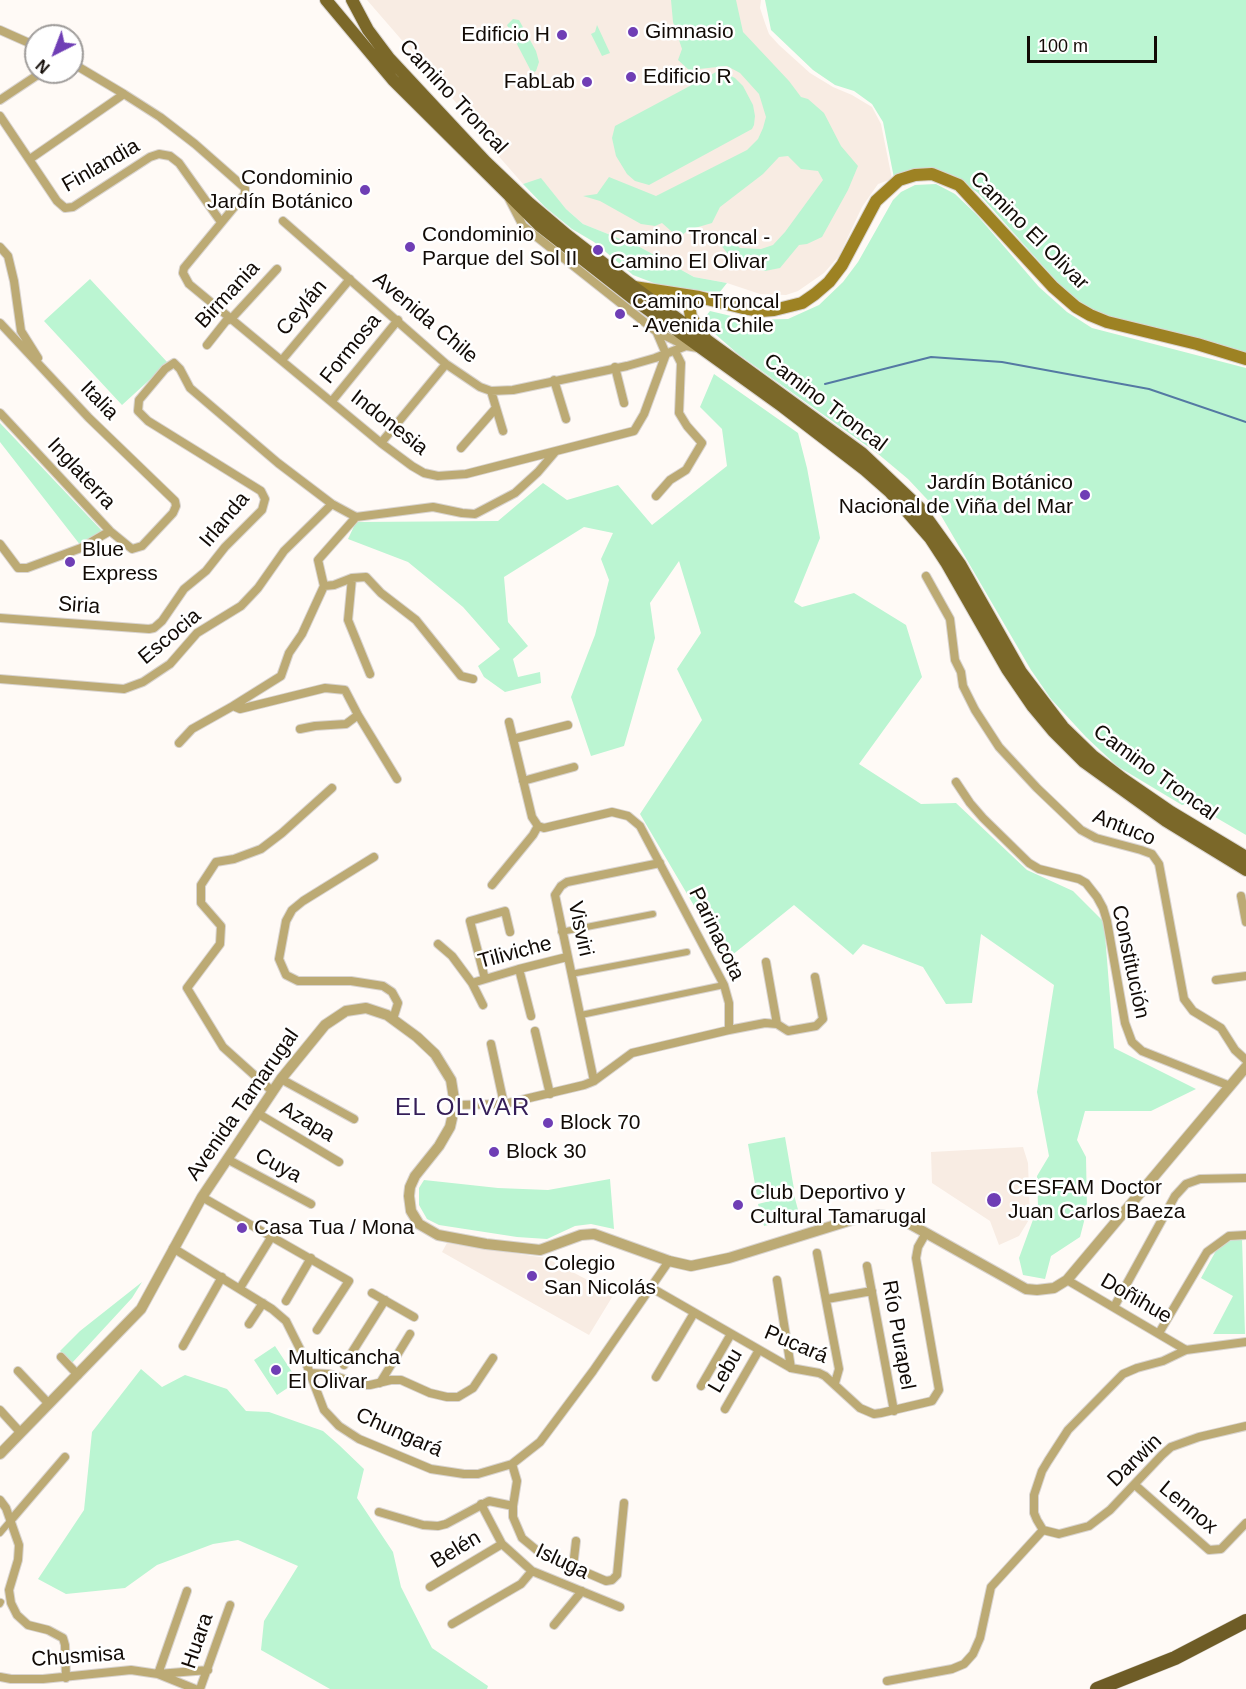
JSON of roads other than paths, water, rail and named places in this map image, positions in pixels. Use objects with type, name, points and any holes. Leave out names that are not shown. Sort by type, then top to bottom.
[{"type":"highway","points":[[1097,1689],[1175,1658],[1246,1622]]},
{"type":"highway","points":[[1121,1689],[1174,1668],[1246,1632]]},
{"type":"main road","name":"Camino Troncal","points":[[326,0],[393,80],[506,195],[540,226],[862,453],[896,484],[919,507],[960,564],[1021,672],[1063,728],[1093,756],[1123,779],[1244,866]]},
{"type":"main road","name":"Camino Troncal","points":[[352,0],[368,30],[389,58],[485,161],[567,236],[703,343]]},
{"type":"main road","name":"Camino El Olivar","points":[[634,287],[699,297],[743,309],[774,310],[802,303],[829,282],[842,266],[876,201],[899,180],[915,175],[932,174],[959,185],[1053,287],[1083,311],[1107,322],[1197,344],[1246,359]]},
{"type":"main road","points":[[699,297],[691,304],[690,311],[703,343]]},
{"type":"street","points":[[0,30],[24,41]]},
{"type":"street","points":[[84,70],[124,94],[195,144],[241,183],[245,188],[245,194],[221,222]]},
{"type":"street","points":[[0,100],[24,84]]},
{"type":"street","points":[[0,116],[30,159],[124,94]]},
{"type":"street","name":"Finlandia","points":[[30,159],[60,205],[68,209],[150,157],[165,154],[175,159],[188,173],[221,222]]},
{"type":"street","name":"Camino Troncal","points":[[506,195],[523,226],[657,332],[686,346]]},
{"type":"street","name":"Avenida Chile","points":[[283,221],[446,364],[480,387],[491,391]]},
{"type":"street","name":"Indonesia","points":[[221,222],[184,268],[183,273],[186,279],[381,443],[424,473],[438,476],[466,474],[634,431],[644,414],[670,353]]},
{"type":"street","points":[[0,247],[8,256],[21,331],[48,374]]},
{"type":"street","name":"Birmania","points":[[207,345],[226,321],[231,319],[277,269]]},
{"type":"street","name":"Ceylán","points":[[282,360],[350,279]]},
{"type":"street","name":"Formosa","points":[[332,402],[398,320]]},
{"type":"street","name":"Italia","points":[[0,323],[89,418],[175,501],[176,506],[173,513],[142,546]]},
{"type":"street","name":"Camino Troncal","points":[[656,496],[670,480],[686,470],[702,443],[687,426],[680,413],[681,363],[670,353],[657,332]]},
{"type":"street","points":[[503,431],[491,391],[513,390],[615,367],[703,343]]},
{"type":"street","name":"Irlanda","points":[[154,628],[184,589],[206,571],[225,547],[262,510],[265,499],[261,491],[141,415],[137,408],[139,400],[165,369],[174,363],[180,369],[190,388],[278,463],[332,504]]},
{"type":"street","points":[[381,443],[446,364]]},
{"type":"street","points":[[615,367],[624,403]]},
{"type":"street","points":[[554,380],[566,419]]},
{"type":"street","points":[[461,448],[495,409]]},
{"type":"street","name":"Inglaterra","points":[[0,413],[110,531],[132,549],[142,546]]},
{"type":"street","points":[[332,504],[356,517],[433,507],[476,514],[515,493],[556,451]]},
{"type":"street","name":"Escocia","points":[[0,679],[124,689],[143,682],[170,664],[197,633],[241,606],[258,588],[284,551],[332,504]]},
{"type":"street","points":[[179,742],[192,729],[281,676],[289,653],[302,634],[324,586],[318,560],[356,517]]},
{"type":"street","points":[[0,544],[18,568],[27,568],[81,548],[110,531]]},
{"type":"street","name":"Antuco","points":[[926,576],[950,619],[955,660],[961,672],[963,686],[975,710],[999,747],[1036,788],[1081,830],[1096,838],[1152,854],[1159,864],[1184,999],[1193,1011],[1221,1028],[1235,1050],[1246,1060]]},
{"type":"street","points":[[324,586],[352,578],[366,577],[381,593],[416,620],[461,676],[473,679]]},
{"type":"street","points":[[352,578],[348,620],[370,674]]},
{"type":"street","name":"Siria","points":[[0,618],[154,628]]},
{"type":"street","points":[[233,706],[240,709],[325,688],[345,690],[358,716],[398,779]]},
{"type":"street","points":[[300,729],[346,724],[358,716]]},
{"type":"street","points":[[492,885],[538,826],[531,817],[509,722]]},
{"type":"street","points":[[513,739],[568,725]]},
{"type":"street","points":[[523,781],[574,767]]},
{"type":"street","name":"Constitución","points":[[956,782],[983,818],[1029,863],[1079,879],[1098,897],[1107,921],[1125,1023],[1132,1042],[1142,1051],[1230,1086]]},
{"type":"street","points":[[272,1091],[223,1047],[187,988],[220,944],[221,926],[201,903],[201,885],[216,862],[234,859],[261,849],[332,788]]},
{"type":"street","name":"Parinacota","points":[[538,826],[544,828],[612,812],[621,813],[640,826],[724,985],[729,1003],[729,1030]]},
{"type":"street","points":[[374,857],[292,910],[282,934],[279,959],[286,975],[298,981],[351,981],[383,986],[390,990],[399,1003],[393,1019]]},
{"type":"street","name":"Visviri","points":[[594,1081],[561,932],[555,900],[556,891],[567,882],[660,863]]},
{"type":"street","points":[[1241,896],[1246,922]]},
{"type":"street","points":[[484,979],[470,921],[506,911],[510,932]]},
{"type":"street","points":[[561,932],[653,914]]},
{"type":"street","points":[[438,944],[452,956],[472,983],[483,1005]]},
{"type":"street","points":[[571,974],[687,952]]},
{"type":"street","name":"Tiliviche","points":[[472,983],[567,957]]},
{"type":"street","points":[[766,962],[777,1024]]},
{"type":"street","points":[[519,969],[531,1016]]},
{"type":"street","points":[[1216,980],[1246,976]]},
{"type":"street","points":[[455,1105],[504,1104],[550,1094],[594,1081],[632,1053],[729,1030],[765,1023],[777,1024],[788,1030],[816,1026],[822,1023],[823,1015],[815,977]]},
{"type":"street","points":[[580,1015],[724,985]]},
{"type":"street","name":"Avenida Tamarugal","points":[[0,1454],[141,1309],[172,1248],[202,1197],[272,1091],[316,1034],[340,1014],[353,1009],[366,1008],[381,1012],[393,1019],[435,1054],[451,1080],[455,1105],[453,1120],[447,1133],[415,1176],[410,1187],[411,1211],[419,1224],[438,1235],[486,1244],[540,1250],[582,1235],[594,1234],[669,1262],[691,1266],[709,1263],[872,1215],[892,1216],[1026,1289],[1042,1291],[1054,1288],[1067,1280],[1246,1067]]},
{"type":"street","points":[[535,1031],[550,1094]]},
{"type":"street","points":[[491,1044],[504,1104]]},
{"type":"street","points":[[281,1079],[354,1119]]},
{"type":"street","name":"Azapa","points":[[257,1113],[339,1162]]},
{"type":"street","name":"Cuya","points":[[227,1159],[311,1204]]},
{"type":"street","points":[[1114,1307],[1175,1196],[1186,1184],[1200,1179],[1246,1179]]},
{"type":"street","points":[[202,1197],[349,1281],[317,1330]]},
{"type":"street","name":"Pucará","points":[[650,1287],[791,1368],[819,1373],[835,1383],[846,1397],[867,1412],[874,1414],[894,1411],[932,1401],[937,1397],[939,1390],[916,1258],[918,1247],[926,1233]]},
{"type":"street","points":[[1160,1333],[1207,1252],[1229,1236],[1246,1235]]},
{"type":"street","points":[[240,1288],[272,1236]]},
{"type":"street","name":"Chungará","points":[[172,1248],[240,1288],[280,1315],[291,1329],[321,1404],[331,1419],[347,1432],[430,1469],[448,1473],[478,1474],[512,1464],[540,1442],[669,1262]]},
{"type":"street","points":[[817,1253],[839,1369],[835,1383]]},
{"type":"street","points":[[286,1301],[311,1258]]},
{"type":"street","name":"Río Purapel","points":[[867,1266],[894,1411]]},
{"type":"street","points":[[183,1346],[222,1278]]},
{"type":"street","points":[[777,1280],[791,1368]]},
{"type":"street","name":"Doñihue","points":[[1067,1280],[1186,1350]]},
{"type":"street","points":[[827,1299],[872,1291]]},
{"type":"street","points":[[372,1293],[414,1317]]},
{"type":"street","points":[[344,1365],[385,1300]]},
{"type":"street","points":[[249,1324],[263,1303]]},
{"type":"street","points":[[656,1377],[694,1313]]},
{"type":"street","points":[[380,1383],[410,1334]]},
{"type":"street","points":[[701,1386],[731,1334]]},
{"type":"street","points":[[887,1681],[952,1669],[964,1664],[973,1654],[980,1638],[991,1587],[1043,1530],[1034,1513],[1034,1495],[1042,1471],[1068,1430],[1116,1380],[1128,1371],[1162,1361],[1186,1350],[1246,1342]]},
{"type":"street","name":"Lebu","points":[[725,1409],[759,1350]]},
{"type":"street","points":[[61,1357],[78,1375]]},
{"type":"street","points":[[309,1373],[329,1374],[362,1385],[401,1380],[430,1393],[458,1397],[473,1388],[493,1358]]},
{"type":"street","points":[[18,1371],[49,1404]]},
{"type":"street","points":[[0,1410],[20,1432]]},
{"type":"street","name":"Darwin","points":[[1043,1530],[1059,1534],[1089,1526],[1100,1520],[1171,1447],[1199,1437],[1246,1426]]},
{"type":"street","points":[[0,1533],[65,1457]]},
{"type":"street","name":"Isluga","points":[[512,1464],[517,1481],[513,1506],[516,1527],[522,1538],[539,1552],[606,1581],[612,1580],[617,1575],[624,1503]]},
{"type":"street","name":"Lennox","points":[[1134,1485],[1209,1550],[1221,1549],[1246,1523]]},
{"type":"street","points":[[0,1500],[10,1521],[20,1553],[9,1590],[11,1604],[17,1615],[28,1625],[48,1630],[63,1638],[66,1645],[66,1678]]},
{"type":"street","points":[[379,1512],[423,1525],[438,1526],[489,1501],[513,1506]]},
{"type":"street","name":"Isluga","points":[[481,1504],[502,1544],[532,1571],[620,1608]]},
{"type":"street","points":[[573,1567],[576,1541]]},
{"type":"street","name":"Belén","points":[[430,1587],[502,1544]]},
{"type":"street","points":[[452,1624],[521,1584],[532,1571]]},
{"type":"street","points":[[158,1674],[187,1591]]},
{"type":"street","points":[[554,1626],[582,1592]]},
{"type":"street","name":"Huara","points":[[200,1689],[230,1605]]},
{"type":"street","name":"Chusmisa","points":[[0,1677],[11,1679],[66,1678],[131,1670],[158,1674],[208,1670]]},
{"type":"street","name":"Chusmisa","points":[[158,1674],[195,1689]]},
{"type":"waterway","points":[[825,384],[931,357],[1002,362],[1149,389],[1246,422]]},
{"type":"place","name":"Gimnasio","points":[[633,32]]},
{"type":"place","name":"Edificio H","points":[[562,35]]},
{"type":"place","name":"Edificio R","points":[[631,77]]},
{"type":"place","name":"FabLab","points":[[587,82]]},
{"type":"place","name":"Condominio Jardín Botánico","points":[[365,190]]},
{"type":"place","name":"Condominio Parque del Sol II","points":[[410,247]]},
{"type":"place","name":"Camino Troncal - Camino El Olivar","points":[[598,250]]},
{"type":"place","name":"Camino Troncal - Avenida Chile","points":[[620,314]]},
{"type":"place","name":"Jardín Botánico Nacional de Viña del Mar","points":[[1085,495]]},
{"type":"place","name":"Blue Express","points":[[70,562]]},
{"type":"place","name":"Block 70","points":[[548,1123]]},
{"type":"place","name":"Block 30","points":[[494,1152]]},
{"type":"place","name":"CESFAM Doctor Juan Carlos Baeza","points":[[994,1200]]},
{"type":"place","name":"Club Deportivo y Cultural Tamarugal","points":[[738,1205]]},
{"type":"place","name":"Casa Tua / Mona","points":[[242,1228]]},
{"type":"place","name":"Colegio San Nicolás","points":[[532,1276]]},
{"type":"place","name":"Multicancha El Olivar","points":[[276,1370]]},
{"type":"district","name":"EL OLIVAR","points":[[463,1108]]}]
